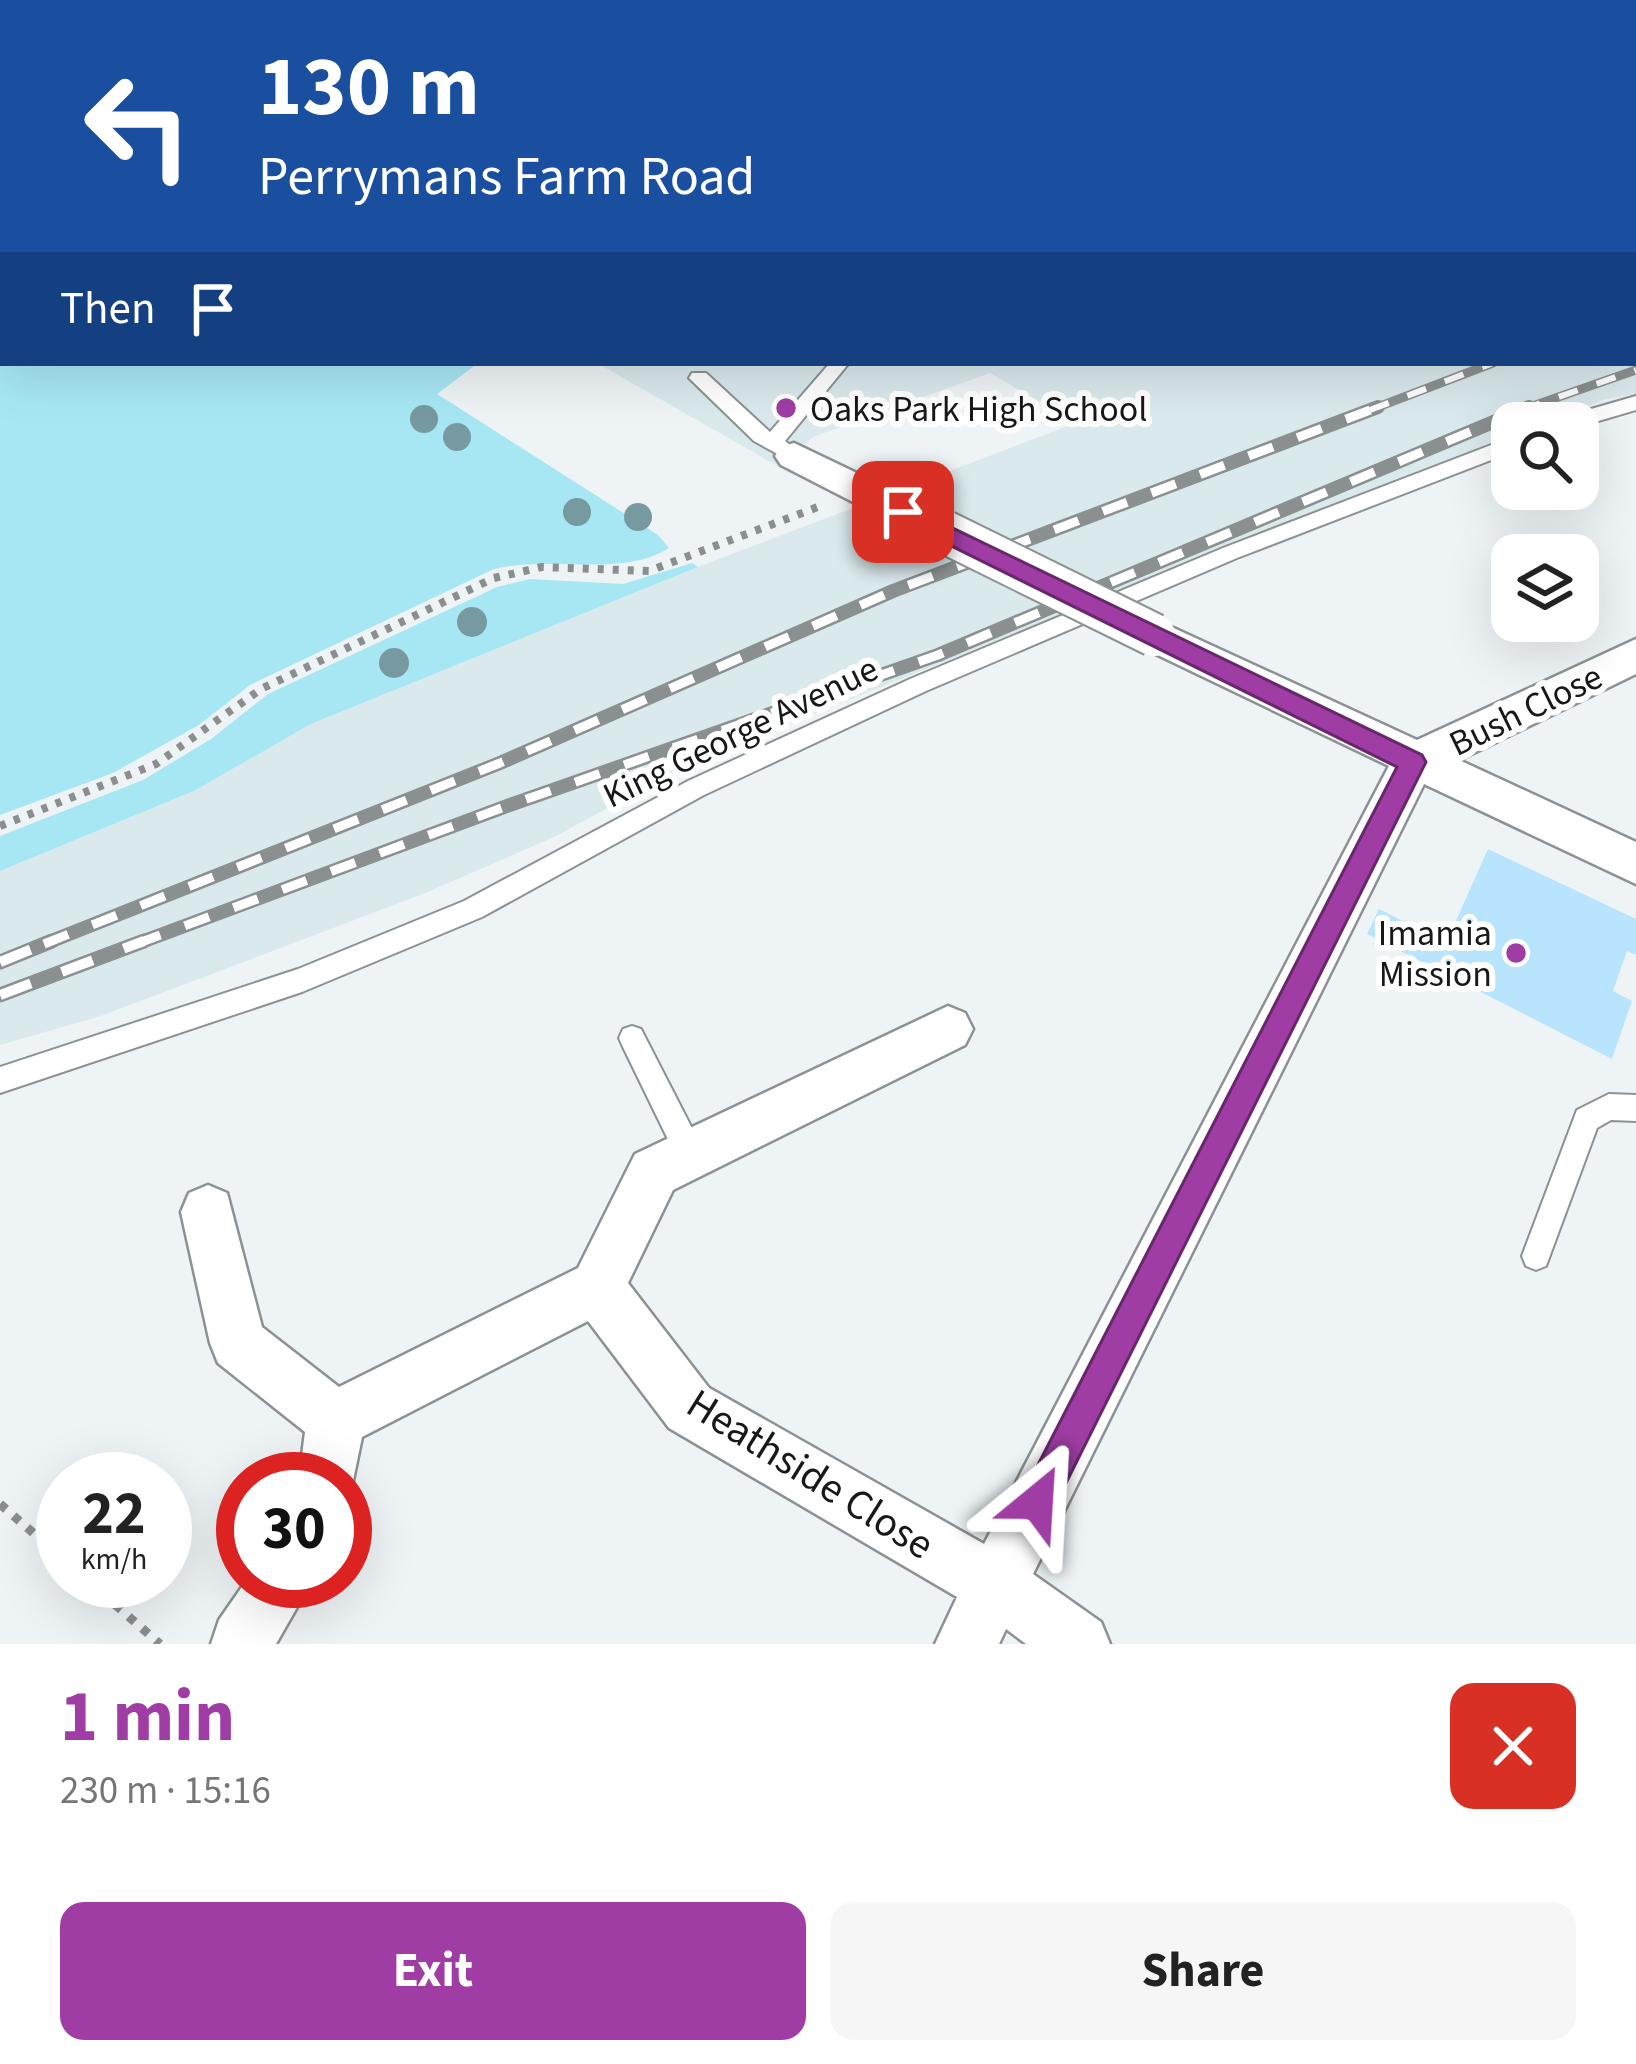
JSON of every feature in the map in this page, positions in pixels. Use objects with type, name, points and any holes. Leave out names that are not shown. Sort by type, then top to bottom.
[{"type":"street","points":[[783,449],[861,492],[1413,762],[1636,864]]},
{"type":"street","name":"Bush Close","points":[[1413,762],[1636,655]]},
{"type":"street","points":[[966,1644],[1413,762]]},
{"type":"street","points":[[334,1420],[597,1288],[654,1172],[948,1029]]},
{"type":"street","points":[[208,1212],[238,1343],[334,1420]]},
{"type":"street","name":"Heathside Close","points":[[597,1288],[689,1408],[996,1585],[1078,1644]]},
{"type":"street","points":[[331,1452],[334,1420]]},
{"type":"street","points":[[241,1642],[264,1608]]},
{"type":"lane","points":[[699,378],[783,449],[838,366]]},
{"type":"lane","points":[[1599,414],[1636,403]]},
{"type":"lane","name":"King George Avenue","points":[[0,1080],[302,980],[473,910],[696,788],[918,685],[1230,553],[1491,452]]},
{"type":"lane","points":[[632,1038],[690,1154]]},
{"type":"lane","points":[[1536,1256],[1587,1119],[1609,1107],[1636,1108]]},
{"type":"path","points":[[0,826],[156,764],[261,689],[494,578],[542,567],[649,571],[861,492]]},
{"type":"path","points":[[0,1504],[36,1535]]},
{"type":"path","points":[[119,1608],[160,1644]]},
{"type":"shaded area","points":[[0,366],[474,366],[437,394],[658,535],[669,548],[630,562],[494,569],[250,685],[199,725],[113,773],[0,815]]},
{"type":"shaded area","points":[[602,366],[1636,366],[1636,394],[1598,402],[1491,402],[1491,443],[691,763],[554,837],[423,894],[101,1016],[0,1045],[0,871],[194,791],[311,724],[698,567],[1076,423],[990,373],[813,437],[781,468]]},
{"type":"shaded area","points":[[692,563],[698,567],[311,724],[194,791],[0,871],[0,836],[143,780],[211,739],[268,694],[497,587],[530,579],[623,584]]},
{"type":"building","name":"Imamia Mission","points":[[1488,849],[1636,919],[1636,955],[1627,951],[1613,991],[1632,1001],[1612,1059],[1367,934],[1379,909],[1446,943]]},
{"type":"railway","points":[[1370,410],[1485,366]]},
{"type":"railway","points":[[1544,402],[1636,370]]},
{"type":"railway","points":[[44,944],[500,763],[893,591],[1378,407]]},
{"type":"railway","points":[[136,944],[507,806],[938,655],[1491,423]]},
{"type":"railway","points":[[0,962],[52,941]]},
{"type":"railway","points":[[136,944],[144,941]]},
{"type":"railway","points":[[0,995],[136,944]]},
{"type":"place","name":"Oaks Park High School","points":[[786,408]]},
{"type":"place","name":"Imamia Mission","points":[[1516,953]]},
{"type":"route","points":[[903,512],[1413,762],[1037,1502]]}]
